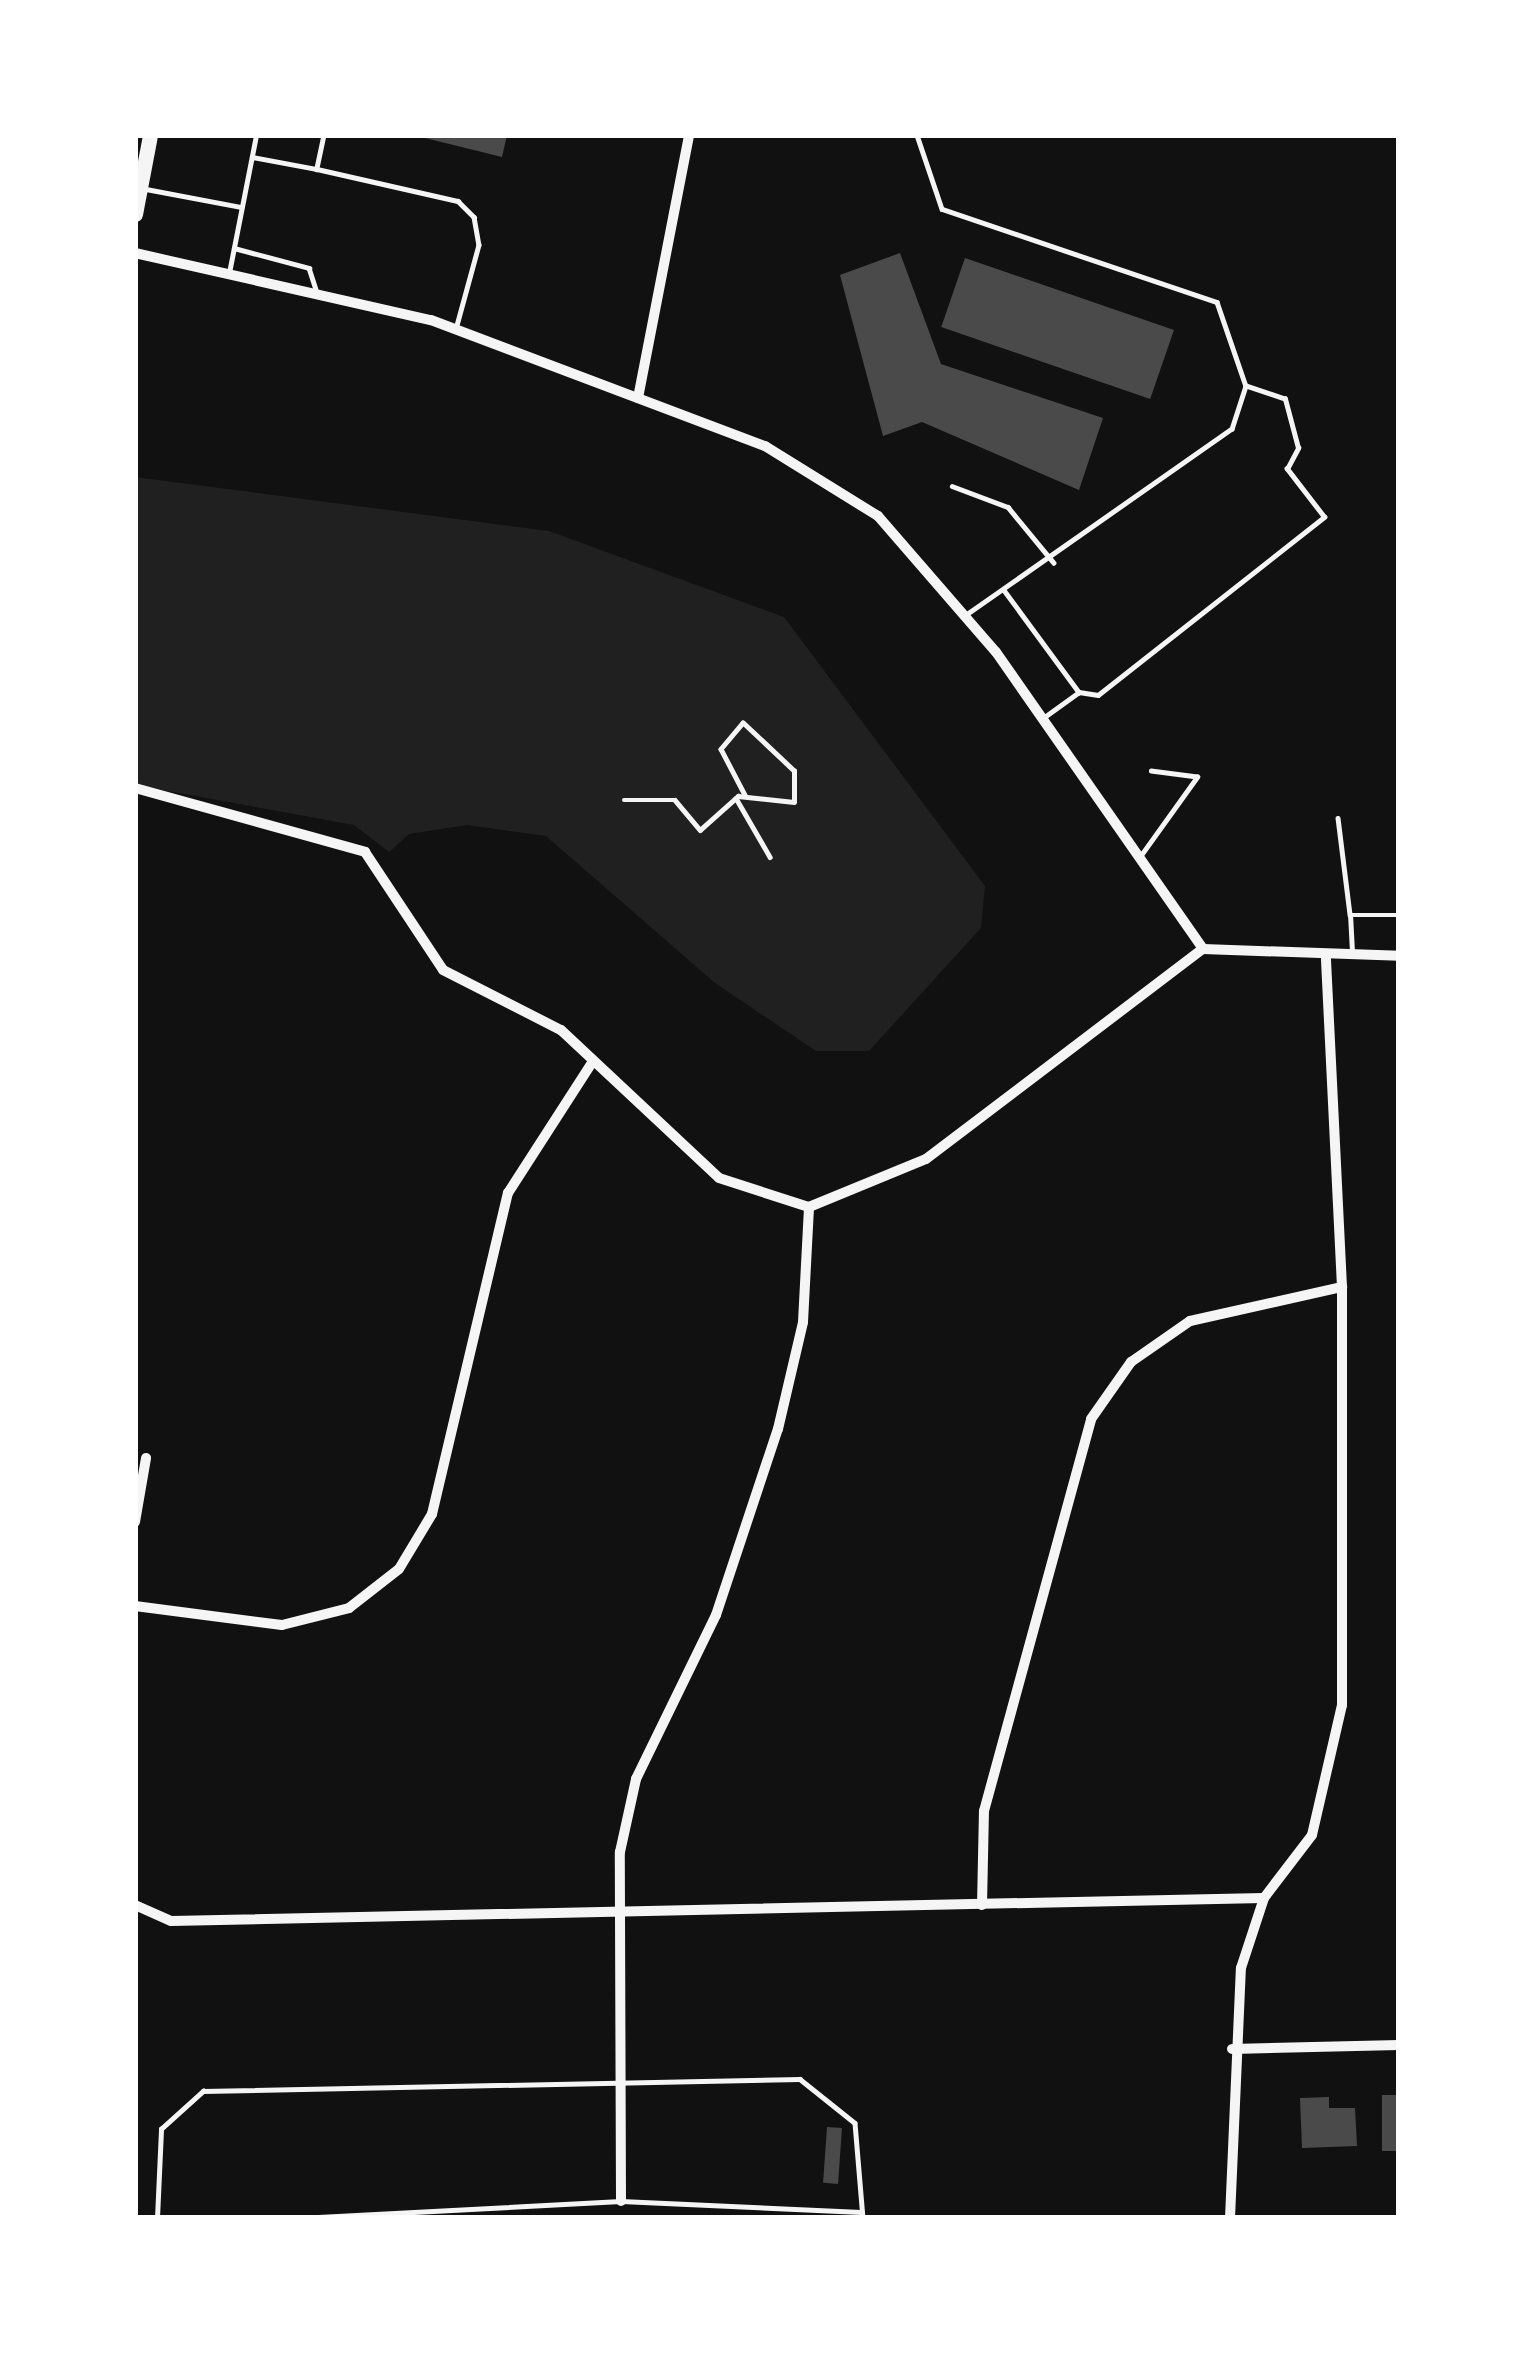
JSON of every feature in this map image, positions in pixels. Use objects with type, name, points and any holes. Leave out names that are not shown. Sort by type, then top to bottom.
[{"type":"main road","points":[[135,214],[150,135]]},
{"type":"street","points":[[638,398],[689,135]]},
{"type":"street","points":[[135,254],[456,329],[765,446],[878,516],[965,616],[1203,950]]},
{"type":"street","points":[[135,788],[365,852],[422,952],[561,1030],[591,1064],[719,1178],[809,1207],[926,1159],[1203,950],[1326,958],[1399,956]]},
{"type":"street","points":[[1230,2218],[1232,2048],[1264,1898],[1312,1835],[1342,1705],[1342,1287],[1326,958]]},
{"type":"street","points":[[135,1606],[282,1625],[349,1608],[399,1569],[432,1514],[508,1193],[591,1064]]},
{"type":"street","points":[[621,2201],[616,1915],[637,1779],[716,1615],[778,1429],[803,1322],[809,1207]]},
{"type":"street","points":[[982,1905],[984,1811],[1091,1419],[1131,1362],[1190,1322],[1342,1287]]},
{"type":"street","points":[[135,1522],[140,1456]]},
{"type":"street","points":[[135,1905],[170,1921],[1264,1898]]},
{"type":"street","points":[[1232,2048],[1399,2045]]},
{"type":"lane","points":[[229,273],[256,135]]},
{"type":"lane","points":[[317,169],[324,135]]},
{"type":"lane","points":[[917,135],[942,209],[1217,302],[1246,386],[1232,429],[1054,563],[1003,587],[965,616]]},
{"type":"lane","points":[[251,157],[458,201],[474,217],[478,244],[456,329]]},
{"type":"lane","points":[[140,188],[242,207]]},
{"type":"lane","points":[[233,248],[309,268],[317,293]]},
{"type":"lane","points":[[1042,719],[1079,692],[1099,695],[1324,517],[1287,469],[1298,448],[1285,399],[1246,386]]},
{"type":"lane","points":[[952,486],[1008,507],[1054,563]]},
{"type":"lane","points":[[1003,587],[1079,692]]},
{"type":"lane","points":[[1139,858],[1197,776],[1151,771]]},
{"type":"lane","points":[[1338,818],[1352,957]]},
{"type":"lane","points":[[1350,915],[1399,915]]},
{"type":"lane","points":[[157,2218],[161,2129],[203,2091],[800,2079],[855,2123],[862,2215],[621,2201],[299,2218]]},
{"type":"path","points":[[624,800],[675,800],[700,830],[736,798],[745,795],[772,807],[797,793],[794,771],[743,723],[721,748],[745,795]]},
{"type":"path","points":[[736,798],[770,857]]},
{"type":"shaded area","points":[[135,477],[549,531],[784,617],[985,886],[981,928],[869,1051],[816,1051],[715,983],[546,836],[467,825],[409,834],[389,852],[354,825],[135,785]]},
{"type":"building","points":[[413,135],[507,135],[502,157]]},
{"type":"building","points":[[900,253],[941,364],[1103,418],[1079,490],[922,422],[883,436],[840,275]]},
{"type":"building","points":[[965,258],[1174,330],[1150,399],[941,327]]},
{"type":"building","points":[[1382,2095],[1399,2095],[1399,2151],[1382,2151]]},
{"type":"building","points":[[1329,2097],[1329,2108],[1355,2108],[1357,2146],[1302,2148],[1300,2098]]},
{"type":"building","points":[[827,2127],[842,2128],[838,2184],[823,2183]]}]
